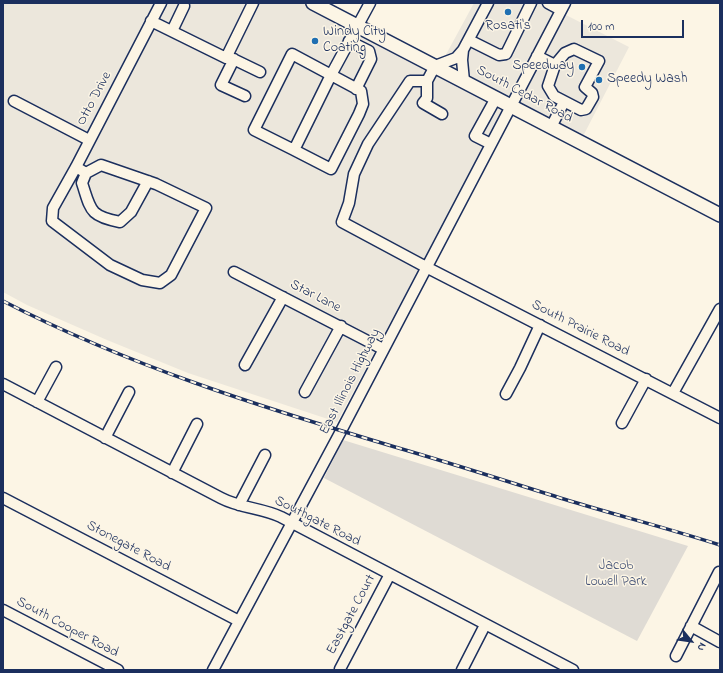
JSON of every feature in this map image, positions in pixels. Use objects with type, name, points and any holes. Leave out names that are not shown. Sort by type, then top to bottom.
[{"type":"main road","name":"South Cedar Road","points":[[313,3],[720,215]]},
{"type":"street","name":"Otto Drive","points":[[148,181],[206,208],[171,275],[160,283],[142,280],[110,264],[52,221],[53,208],[76,167],[161,3]]},
{"type":"street","points":[[245,96],[221,85],[230,58],[253,3]]},
{"type":"street","points":[[294,150],[331,75],[370,3]]},
{"type":"street","points":[[464,81],[462,60],[464,50],[488,3]]},
{"type":"street","points":[[469,40],[499,55],[506,54],[531,3]]},
{"type":"street","points":[[548,3],[563,6]]},
{"type":"street","points":[[172,31],[184,6]]},
{"type":"street","name":"East Illinois Highway","points":[[213,670],[341,431],[563,6]]},
{"type":"street","points":[[151,21],[226,58],[230,58],[260,72]]},
{"type":"street","points":[[349,41],[369,51],[371,59],[356,89]]},
{"type":"street","points":[[574,49],[600,67],[585,88],[591,88],[593,97],[586,109],[581,110],[554,96],[548,86],[555,65],[565,52],[574,49]]},
{"type":"street","points":[[442,114],[423,103],[427,98],[427,81],[435,66],[456,58],[464,50]]},
{"type":"street","points":[[292,54],[331,75],[361,91],[363,104],[331,168],[254,130],[292,54]]},
{"type":"street","points":[[537,56],[555,65]]},
{"type":"street","name":"South Prairie Road","points":[[427,81],[410,81],[368,144],[354,174],[349,203],[342,222],[426,267],[720,418]]},
{"type":"street","points":[[491,144],[475,136],[496,98]]},
{"type":"street","points":[[14,101],[89,140]]},
{"type":"street","points":[[551,127],[564,102]]},
{"type":"street","points":[[102,165],[148,181],[131,212],[120,222],[103,219],[91,210],[82,183],[86,174],[102,165]]},
{"type":"street","points":[[76,167],[86,174]]},
{"type":"street","name":"Star Lane","points":[[234,272],[383,349]]},
{"type":"street","points":[[246,365],[283,297]]},
{"type":"street","points":[[673,393],[720,309]]},
{"type":"street","points":[[506,394],[540,325]]},
{"type":"street","points":[[305,392],[341,326]]},
{"type":"street","points":[[38,402],[56,367]]},
{"type":"street","points":[[622,423],[646,379]]},
{"type":"street","name":"Southgate Road","points":[[3,384],[221,498],[239,505],[270,512],[292,523],[485,625],[574,670]]},
{"type":"street","points":[[105,438],[129,392]]},
{"type":"street","points":[[172,473],[197,424]]},
{"type":"street","points":[[239,505],[265,455]]},
{"type":"street","name":"Stonegate Road","points":[[3,498],[239,621]]},
{"type":"street","points":[[676,656],[719,572]]},
{"type":"street","name":"Eastgate Court","points":[[340,670],[390,574]]},
{"type":"street","name":"South Cooper Road","points":[[3,610],[118,670]]},
{"type":"street","points":[[462,670],[485,625]]},
{"type":"street","points":[[691,626],[720,642]]},
{"type":"shaded area","points":[[3,3],[306,3],[437,71],[474,3],[567,3],[562,13],[629,47],[579,144],[505,108],[337,422],[188,373],[27,305],[3,292]]},
{"type":"green space","name":"Jacob Lowell Park","points":[[343,440],[688,546],[637,641],[324,478]]},
{"type":"railway","points":[[3,301],[98,345],[195,383],[345,432],[720,545]]},
{"type":"place","name":"Rosati's","points":[[508,12]]},
{"type":"place","name":"Windy City Coating","points":[[315,41]]},
{"type":"place","name":"Speedway","points":[[582,67]]},
{"type":"place","name":"Speedy Wash","points":[[599,80]]}]
